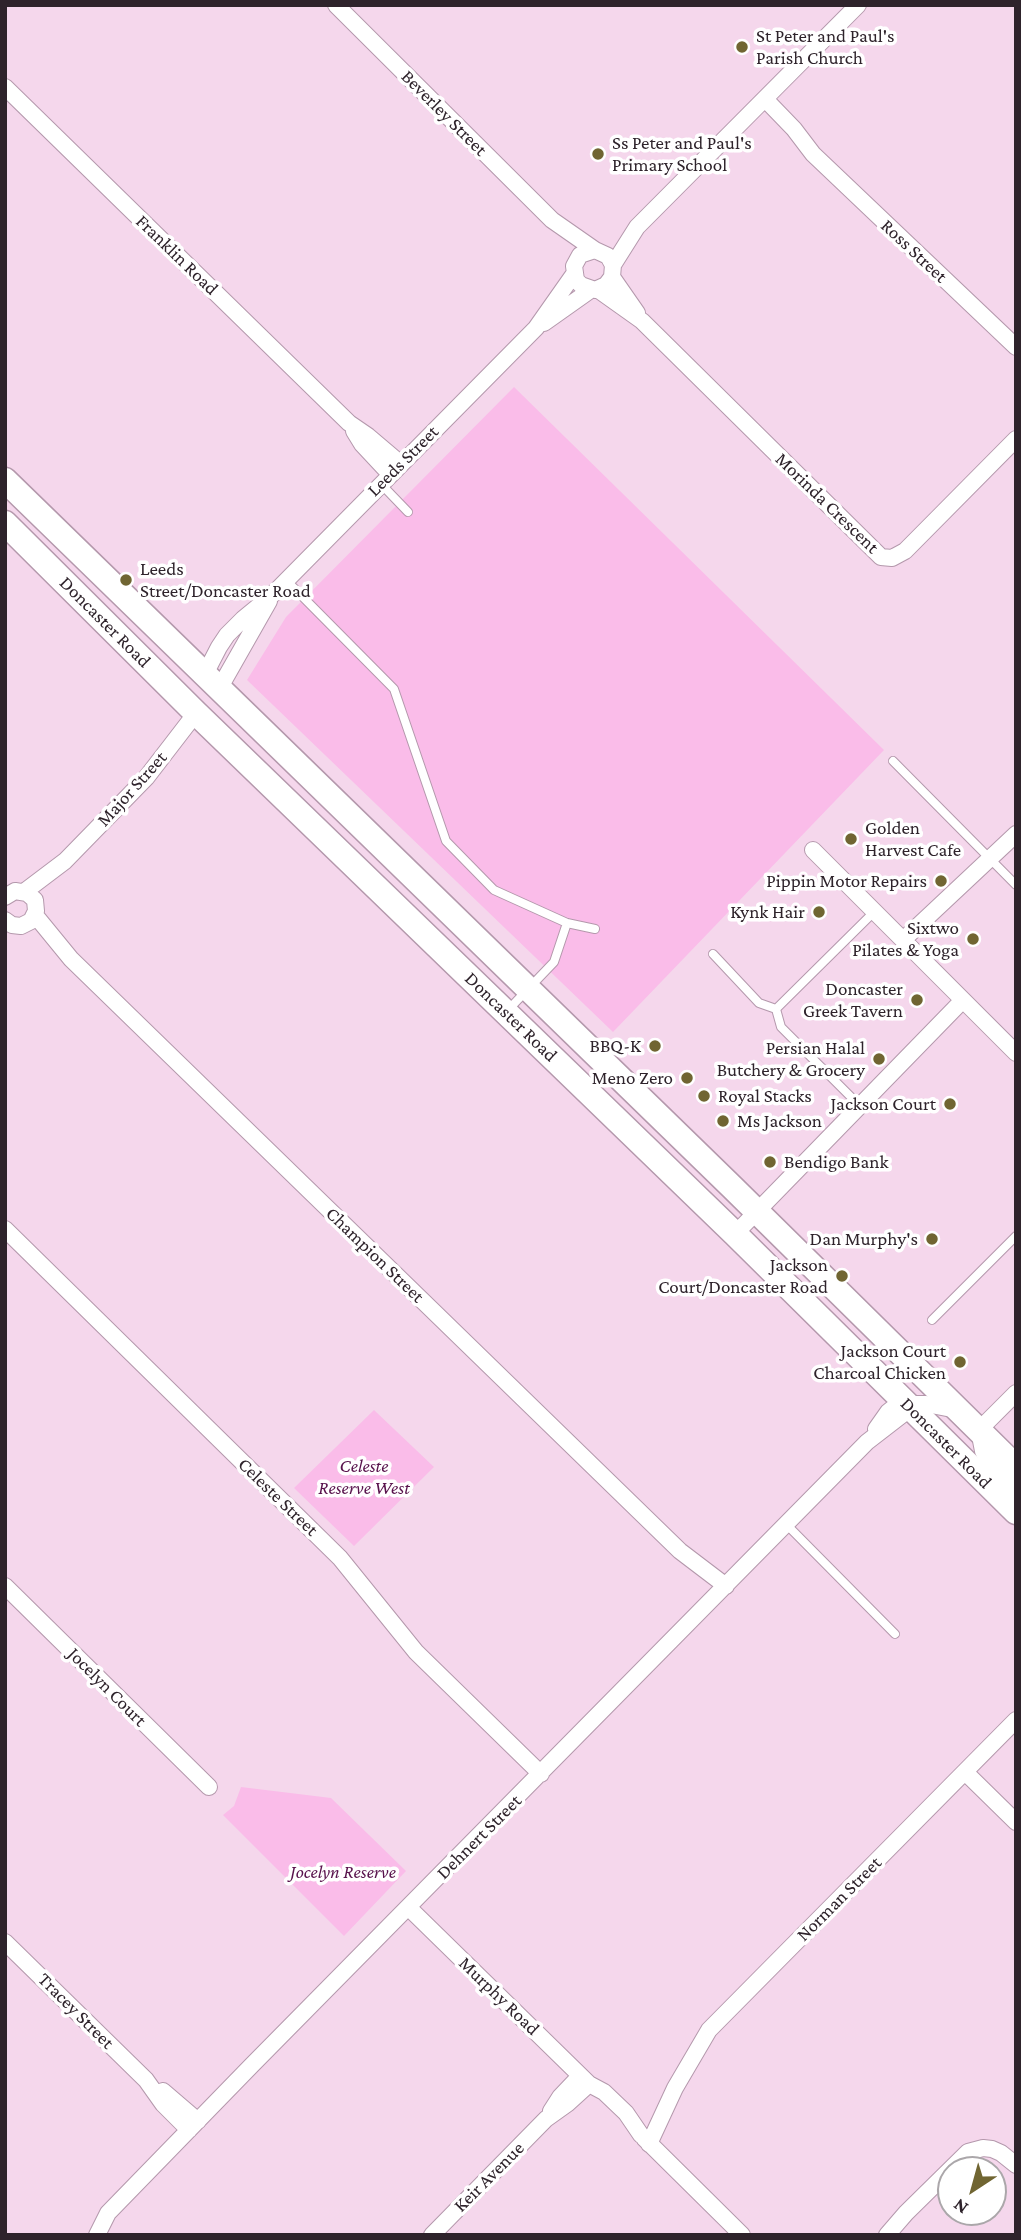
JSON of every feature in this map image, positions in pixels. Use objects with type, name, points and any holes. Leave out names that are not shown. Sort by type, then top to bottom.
[{"type":"main road","name":"Doncaster Road","points":[[5,480],[1016,1467]]},
{"type":"main road","name":"Doncaster Road","points":[[5,523],[196,713],[735,1234],[1016,1512]]},
{"type":"main road","points":[[196,713],[212,682]]},
{"type":"street","name":"Beverley Street","points":[[336,5],[552,220],[598,250]]},
{"type":"street","points":[[637,227],[606,285],[595,289],[581,285],[575,267],[584,252],[598,250],[637,227],[858,5]]},
{"type":"street","name":"Franklin Road","points":[[5,87],[349,423],[369,436],[390,474]]},
{"type":"street","name":"Ross Street","points":[[761,103],[794,129],[813,153],[1016,347]]},
{"type":"street","name":"Beverley Street","points":[[552,220],[575,267]]},
{"type":"street","points":[[598,250],[608,256],[613,271]]},
{"type":"street","name":"Leeds Street","points":[[536,328],[575,267]]},
{"type":"street","name":"Morinda Crescent","points":[[613,271],[642,321]]},
{"type":"street","name":"Leeds Street","points":[[212,682],[271,596],[286,580],[536,328],[595,289]]},
{"type":"street","name":"Morinda Crescent","points":[[595,289],[642,321],[881,557],[892,558],[905,551],[1016,439]]},
{"type":"street","name":"Major Street","points":[[16,909],[146,778],[196,713]]},
{"type":"street","points":[[903,940],[1016,834]]},
{"type":"street","points":[[813,850],[1016,1053]]},
{"type":"street","name":"Champion Street","points":[[16,909],[71,959],[680,1551],[697,1575],[722,1590]]},
{"type":"street","points":[[735,1234],[963,1000]]},
{"type":"street","name":"Celeste Street","points":[[5,1229],[340,1558],[416,1652],[541,1774]]},
{"type":"street","points":[[1016,1393],[979,1430],[983,1451],[993,1469],[1016,1491]]},
{"type":"street","points":[[908,1405],[959,1410]]},
{"type":"street","name":"Dehnert Street","points":[[97,2235],[108,2213],[867,1442],[893,1407],[908,1405]]},
{"type":"street","name":"Jocelyn Court","points":[[5,1586],[209,1787]]},
{"type":"street","name":"Norman Street","points":[[645,2139],[655,2112],[675,2088],[704,2038],[716,2023],[1016,1720]]},
{"type":"street","points":[[965,1772],[1016,1822]]},
{"type":"street","name":"Murphy Road","points":[[408,1908],[584,2080],[604,2092],[645,2139],[742,2235]]},
{"type":"street","name":"Tracey Street","points":[[5,1942],[146,2080],[168,2094],[193,2125]]},
{"type":"street","name":"Keir Avenue","points":[[432,2235],[546,2119],[568,2104],[584,2080]]},
{"type":"street","points":[[887,2235],[968,2152],[983,2148],[992,2149],[1002,2153],[1016,2165]]},
{"type":"lane","points":[[390,474],[408,512]]},
{"type":"lane","points":[[286,580],[394,689],[446,841],[494,890],[567,923],[595,929]]},
{"type":"lane","points":[[893,761],[1016,885]]},
{"type":"lane","points":[[776,1009],[874,912]]},
{"type":"lane","points":[[506,1012],[554,962],[567,923]]},
{"type":"lane","points":[[713,954],[759,1003],[776,1009]]},
{"type":"lane","points":[[776,1009],[781,1027],[860,1106]]},
{"type":"lane","points":[[932,1320],[1016,1237]]},
{"type":"lane","points":[[786,1524],[895,1634]]},
{"type":"green space","points":[[514,387],[884,750],[613,1032],[247,680],[286,617]]},
{"type":"green space","name":"Celeste Reserve West","points":[[374,1410],[434,1467],[354,1546],[294,1488]]},
{"type":"green space","name":"Jocelyn Reserve","points":[[241,1787],[331,1798],[406,1871],[344,1936],[223,1815],[234,1806]]},
{"type":"place","name":"St Peter and Paul's Parish Church","points":[[742,47]]},
{"type":"place","name":"Ss Peter and Paul's Primary School","points":[[598,154]]},
{"type":"place","name":"Leeds Street/Doncaster Road","points":[[126,580]]},
{"type":"place","name":"Golden Harvest Cafe","points":[[851,839]]},
{"type":"place","name":"Pippin Motor Repairs","points":[[941,881]]},
{"type":"place","name":"Kynk Hair","points":[[819,912]]},
{"type":"place","name":"Sixtwo Pilates & Yoga","points":[[973,939]]},
{"type":"place","name":"Doncaster Greek Tavern","points":[[917,1000]]},
{"type":"place","name":"BBQ-K","points":[[655,1046]]},
{"type":"place","name":"Persian Halal Butchery & Grocery","points":[[879,1059]]},
{"type":"place","name":"Meno Zero","points":[[687,1078]]},
{"type":"place","name":"Royal Stacks","points":[[704,1096]]},
{"type":"place","name":"Jackson Court","points":[[950,1104]]},
{"type":"place","name":"Ms Jackson","points":[[723,1121]]},
{"type":"place","name":"Bendigo Bank","points":[[770,1162]]},
{"type":"place","name":"Dan Murphy's","points":[[932,1239]]},
{"type":"place","name":"Jackson Court/Doncaster Road","points":[[842,1276]]},
{"type":"place","name":"Jackson Court Charcoal Chicken","points":[[960,1362]]}]
